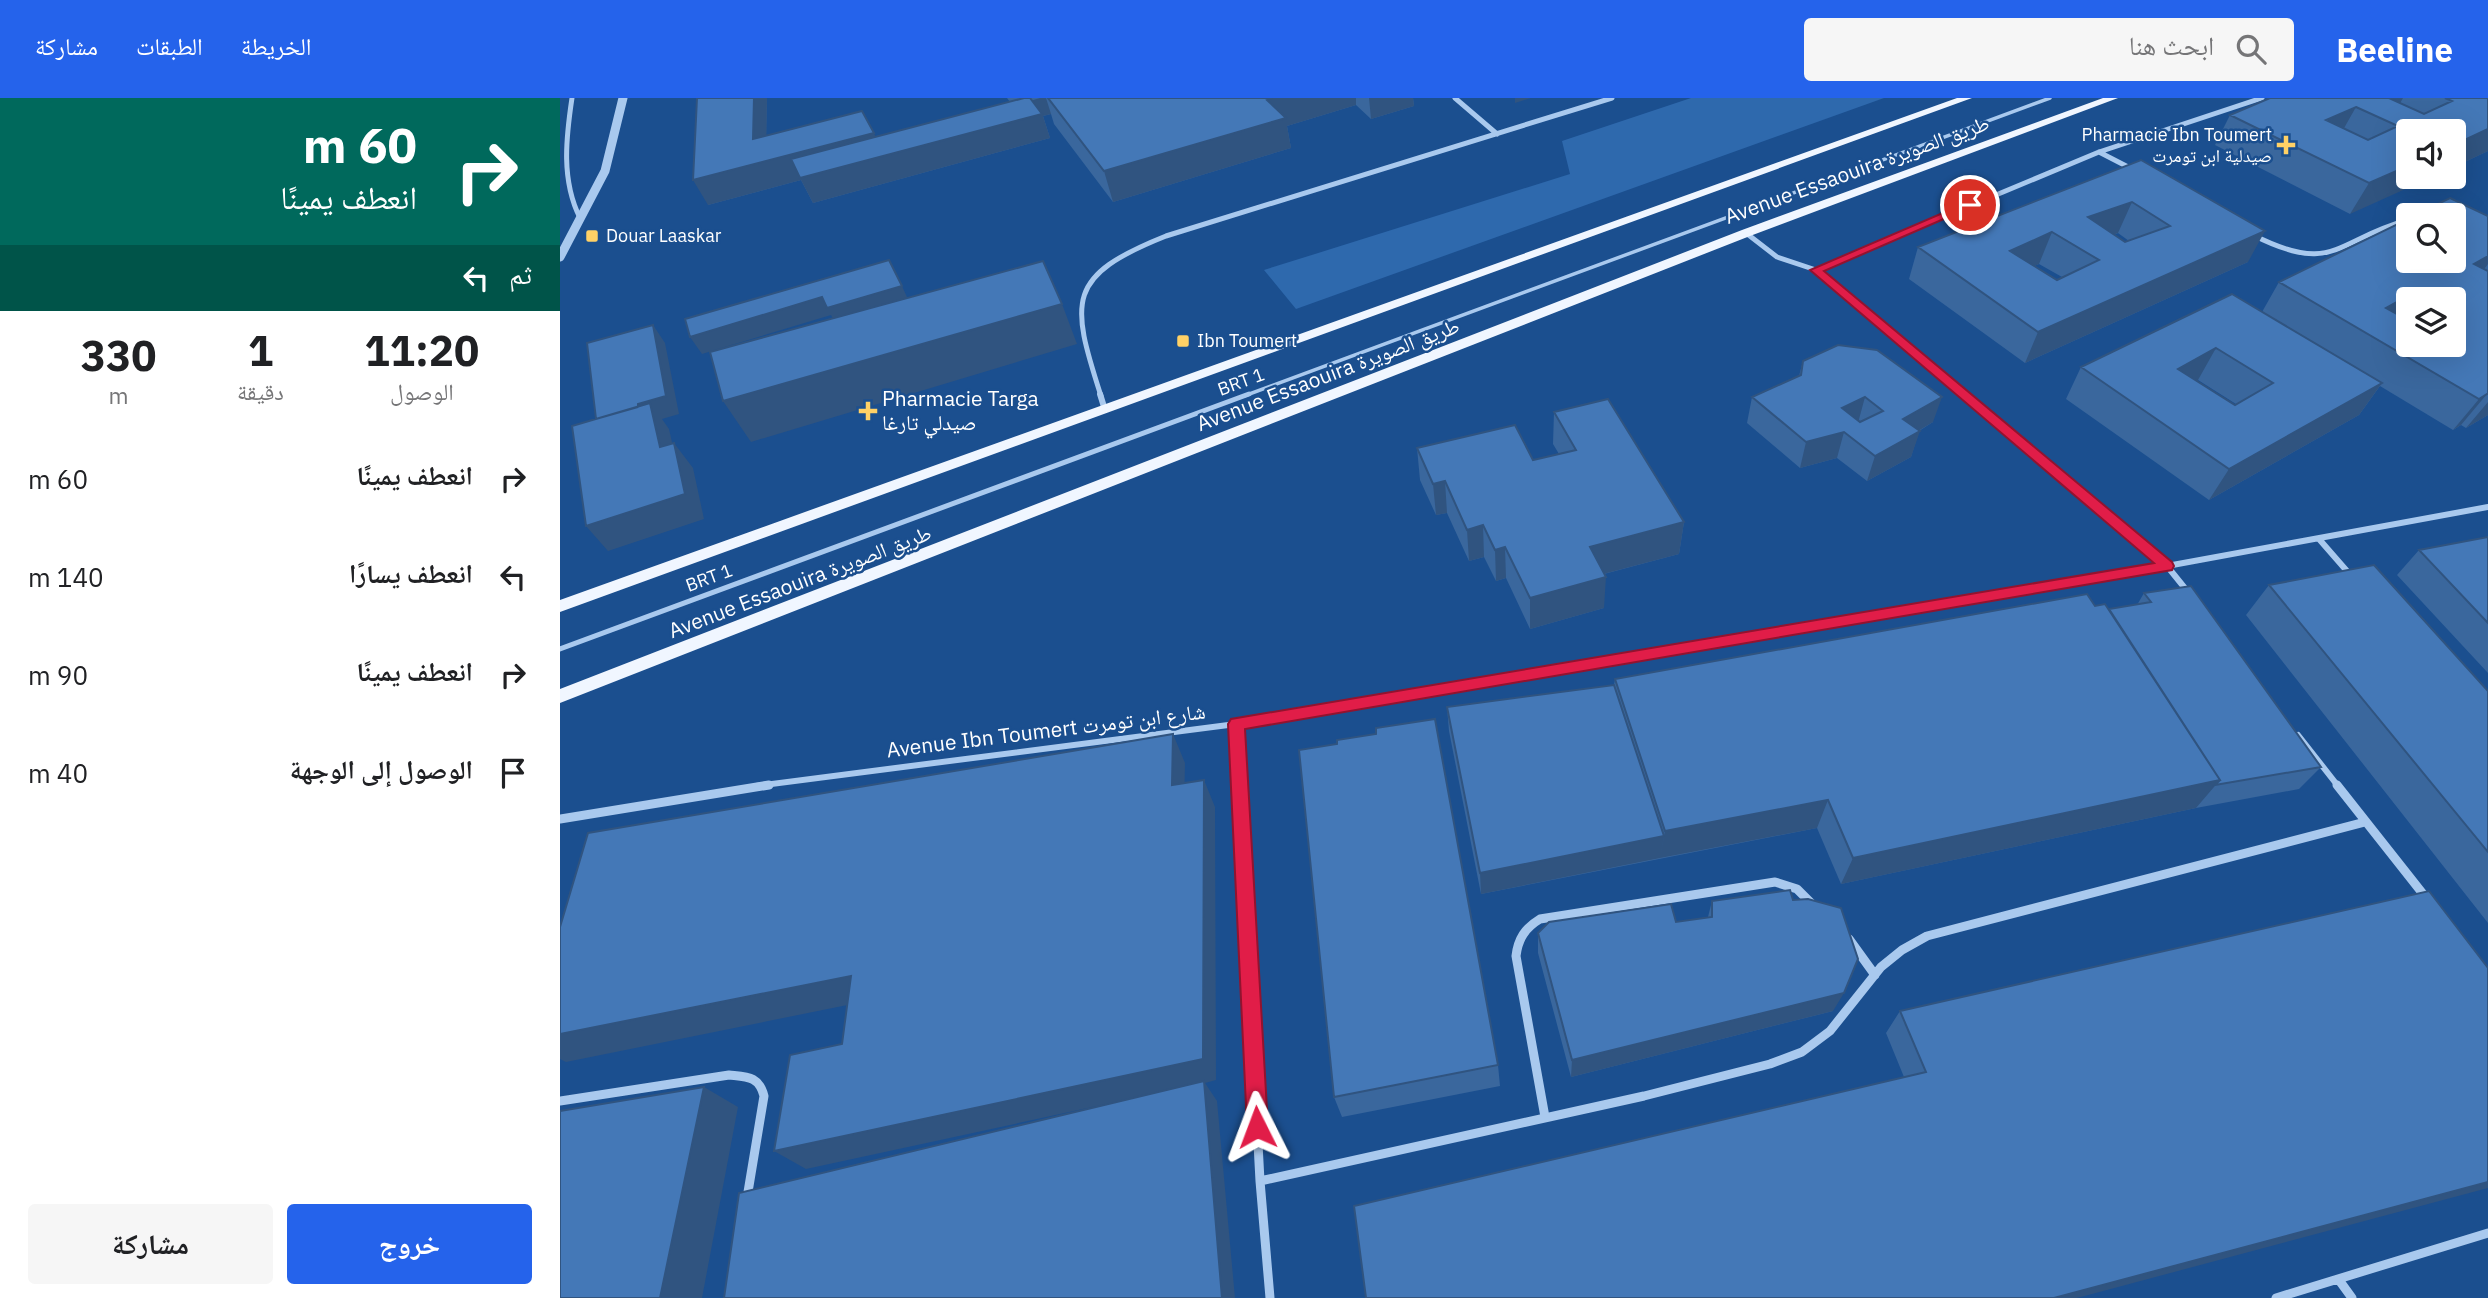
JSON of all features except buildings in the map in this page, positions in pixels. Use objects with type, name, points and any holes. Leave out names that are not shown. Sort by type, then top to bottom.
[{"type":"main road","name":"Avenue Essaouira طريق الصويرة","points":[[560,606],[1967,98]]},
{"type":"main road","name":"Avenue Essaouira طريق الصويرة","points":[[560,696],[1746,233],[2113,98]]},
{"type":"street","points":[[572,98],[563,155],[569,206],[580,218]]},
{"type":"street","points":[[560,257],[605,171],[623,98]]},
{"type":"street","points":[[1455,98],[1497,134]]},
{"type":"street","points":[[1105,410],[1080,331],[1080,309],[1085,289],[1094,273],[1112,258],[1133,247],[1166,236],[1612,98]]},
{"type":"street","points":[[1816,270],[2099,152],[2262,98]]},
{"type":"street","points":[[2099,152],[2136,172]]},
{"type":"street","points":[[2242,229],[2275,247],[2311,258],[2332,253],[2396,225]]},
{"type":"street","points":[[1746,233],[1777,257],[1816,270],[2167,566],[2192,598]]},
{"type":"street","name":"Avenue Ibn Toumert شارع ابن تومرت","points":[[560,819],[751,787],[1236,724],[2167,566],[2488,508]]},
{"type":"street","points":[[2319,539],[2356,581]]},
{"type":"street","points":[[1236,724],[1260,1181],[1270,1298]]},
{"type":"street","points":[[2291,726],[2431,904]]},
{"type":"street","points":[[1260,1181],[1770,1064],[1802,1052],[1830,1031],[1875,975],[1902,950],[1927,936],[2365,822]]},
{"type":"street","points":[[1545,1117],[1516,956],[1520,938],[1531,924],[1540,919],[1775,882],[1797,889],[1814,906],[1821,908]]},
{"type":"street","points":[[1844,932],[1875,975]]},
{"type":"street","points":[[560,1101],[729,1076],[754,1078],[761,1085],[764,1096],[746,1208]]},
{"type":"street","points":[[2276,1298],[2488,1233]]},
{"type":"street","points":[[2339,1280],[2351,1298]]},
{"type":"lane","name":"BRT 1","points":[[560,649],[2050,98]]},
{"type":"shaded area","points":[[1691,98],[1884,98],[1296,309],[1264,270],[1570,174],[1562,141]]},
{"type":"place","name":"Pharmacie Ibn Toumert صيدلية ابن تومرت","points":[[2286,145]]},
{"type":"place","name":"Douar Laaskar","points":[[592,236]]},
{"type":"place","name":"Ibn Toumert","points":[[1183,341]]},
{"type":"place","name":"Pharmacie Targa صيدلي تارغا","points":[[868,411]]},
{"type":"route","points":[[1257,1127],[1236,724],[2167,566],[1816,270],[1970,205]]}]
